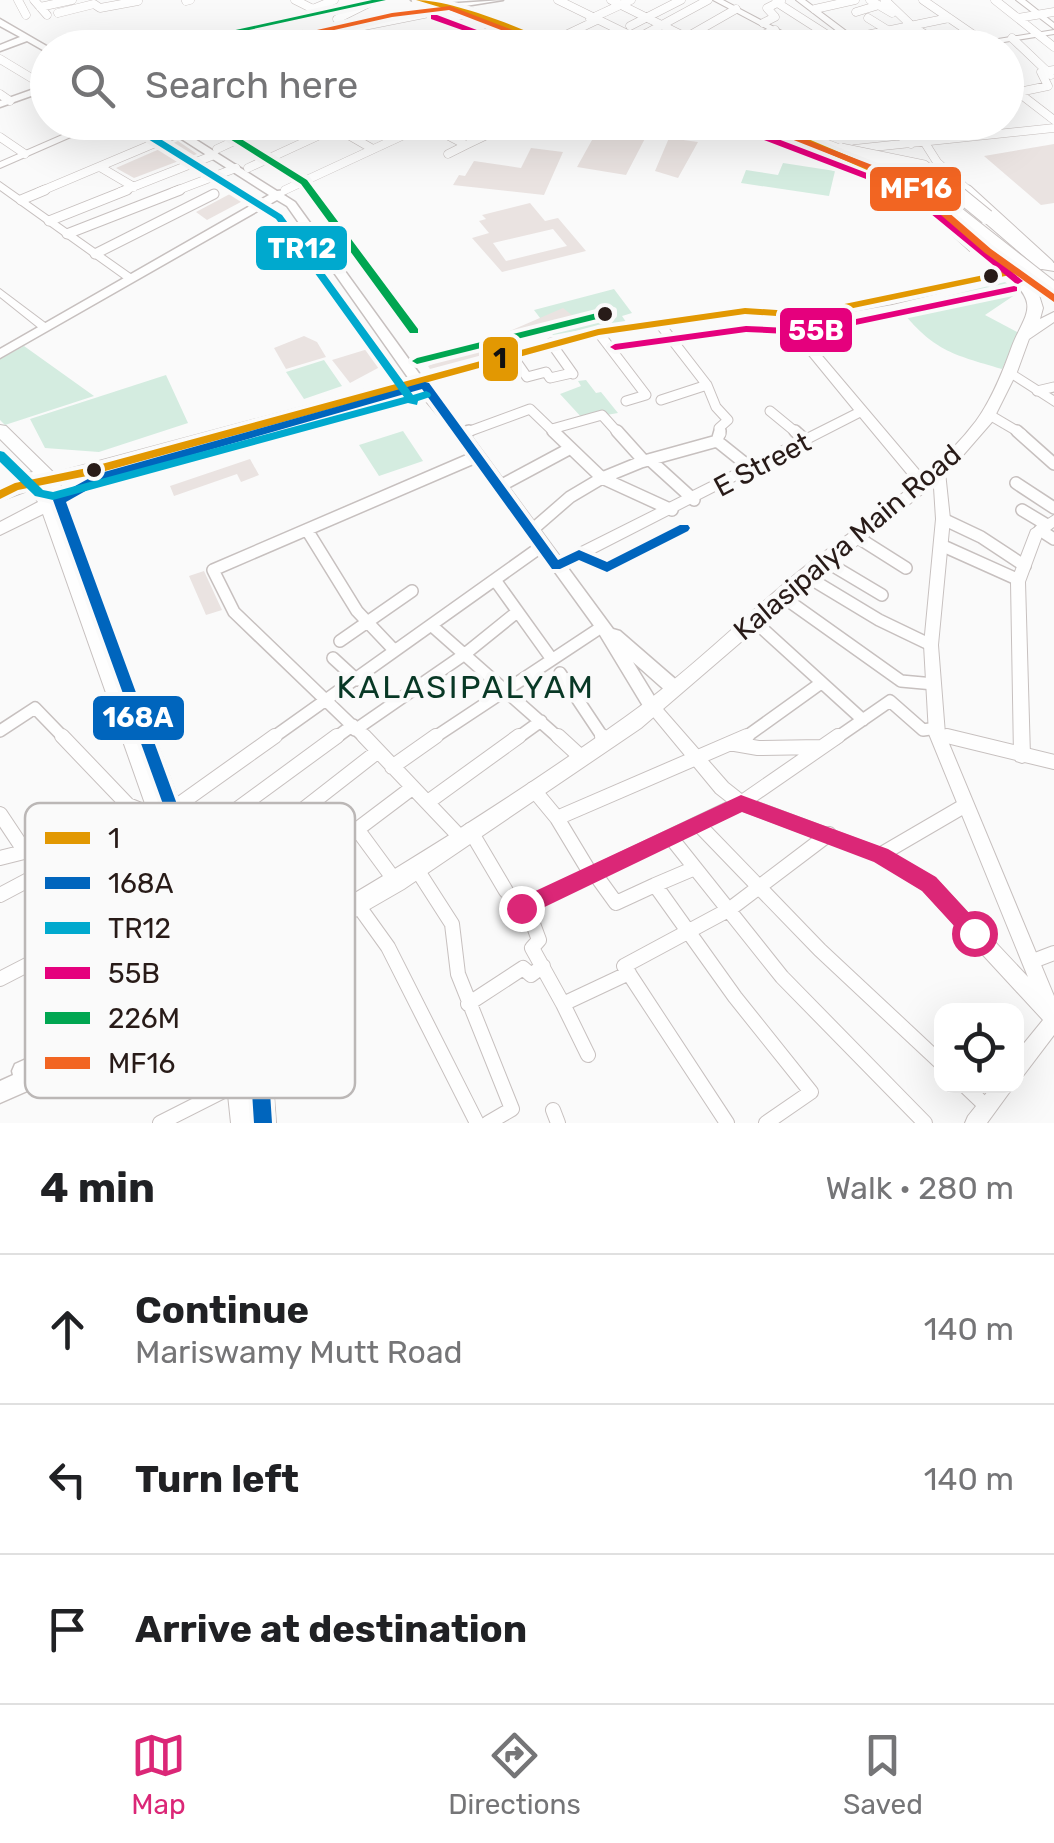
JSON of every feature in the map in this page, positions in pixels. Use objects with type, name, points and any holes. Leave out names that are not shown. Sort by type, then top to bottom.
[{"type":"main road","points":[[315,30],[431,11],[475,11],[495,1]]},
{"type":"main road","points":[[450,8],[475,11],[495,1]]},
{"type":"main road","points":[[429,2],[475,11]]},
{"type":"main road","points":[[429,2],[512,30]]},
{"type":"main road","points":[[429,2],[480,13],[526,30]]},
{"type":"main road","points":[[318,29],[429,2],[475,11],[521,30]]},
{"type":"main road","points":[[0,22],[30,40]]},
{"type":"main road","points":[[0,48],[27,38]]},
{"type":"main road","points":[[3,100],[30,92]]},
{"type":"main road","points":[[197,140],[282,192],[400,341],[425,383]]},
{"type":"main road","points":[[801,140],[908,182],[1036,267]]},
{"type":"main road","points":[[808,140],[878,164],[917,184],[1054,294]]},
{"type":"main road","points":[[812,140],[907,184],[975,246],[1036,267]]},
{"type":"main road","points":[[821,140],[920,178],[1036,267]]},
{"type":"main road","points":[[834,149],[924,166],[988,217],[1036,267],[1054,294]]},
{"type":"main road","points":[[0,350],[282,192]]},
{"type":"main road","points":[[282,192],[603,626],[652,706]]},
{"type":"main road","points":[[0,529],[101,477],[551,343],[598,332],[745,312],[806,315],[1036,267]]},
{"type":"main road","points":[[1028,330],[1037,309],[1036,267]]},
{"type":"main road","points":[[1028,330],[1054,316]]},
{"type":"main road","name":"Kalasipalya Main Road","points":[[355,909],[606,742],[806,576],[940,472],[988,414],[1028,330]]},
{"type":"main road","points":[[0,496],[15,487],[87,472],[425,383]]},
{"type":"main road","points":[[0,430],[44,481],[54,502],[162,803]]},
{"type":"main road","points":[[0,446],[44,481]]},
{"type":"main road","points":[[603,626],[674,688]]},
{"type":"main road","points":[[0,1082],[25,1070]]},
{"type":"main road","points":[[0,1092],[25,1080]]},
{"type":"main road","points":[[242,1098],[244,1123]]},
{"type":"main road","points":[[261,1098],[263,1123]]},
{"type":"street","points":[[18,0],[26,15]]},
{"type":"street","points":[[34,0],[47,15]]},
{"type":"street","points":[[40,7],[72,0]]},
{"type":"street","points":[[58,12],[112,0]]},
{"type":"street","points":[[295,0],[313,9],[334,0]]},
{"type":"street","points":[[354,0],[371,2]]},
{"type":"street","points":[[558,0],[617,30]]},
{"type":"street","points":[[611,0],[671,30]]},
{"type":"street","points":[[579,30],[631,0]]},
{"type":"street","points":[[630,26],[681,0]]},
{"type":"street","points":[[653,30],[708,0]]},
{"type":"street","points":[[717,0],[776,30]]},
{"type":"street","points":[[800,0],[843,30]]},
{"type":"street","points":[[815,9],[855,0]]},
{"type":"street","points":[[870,0],[882,3],[894,14],[903,14],[918,30]]},
{"type":"street","points":[[923,0],[966,30]]},
{"type":"street","points":[[995,0],[1054,47]]},
{"type":"street","points":[[1020,0],[1054,31],[1024,38]]},
{"type":"street","points":[[92,2],[100,8],[138,1]]},
{"type":"street","points":[[344,25],[337,19],[371,2]]},
{"type":"street","points":[[763,24],[775,17],[766,8],[778,2],[820,30]]},
{"type":"street","points":[[856,12],[882,3]]},
{"type":"street","points":[[699,30],[736,9]]},
{"type":"street","points":[[1018,18],[1054,12]]},
{"type":"street","points":[[868,18],[888,30]]},
{"type":"street","points":[[894,30],[948,18]]},
{"type":"street","points":[[493,30],[502,26]]},
{"type":"street","points":[[1024,49],[1052,73]]},
{"type":"street","points":[[0,58],[30,77]]},
{"type":"street","points":[[1024,91],[1048,86],[1040,74],[1052,73]]},
{"type":"street","points":[[1024,96],[1054,120]]},
{"type":"street","points":[[1024,131],[1054,128]]},
{"type":"street","points":[[0,137],[25,154]]},
{"type":"street","points":[[0,164],[59,140]]},
{"type":"street","points":[[21,200],[159,140]]},
{"type":"street","points":[[49,220],[134,188],[240,140]]},
{"type":"street","points":[[67,234],[308,140]]},
{"type":"street","points":[[357,140],[371,148]]},
{"type":"street","points":[[282,192],[389,140]]},
{"type":"street","points":[[457,140],[466,145]]},
{"type":"street","points":[[448,154],[476,140]]},
{"type":"street","points":[[906,140],[911,144]]},
{"type":"street","points":[[851,150],[944,140]]},
{"type":"street","points":[[925,143],[936,162],[1036,267]]},
{"type":"street","points":[[100,166],[134,188]]},
{"type":"street","points":[[0,184],[130,276]]},
{"type":"street","points":[[95,254],[214,194]]},
{"type":"street","points":[[0,292],[41,326]]},
{"type":"street","points":[[781,314],[924,485]]},
{"type":"street","points":[[532,530],[570,497],[602,478],[647,460],[717,441],[721,435],[718,428],[729,423],[716,407],[718,402],[707,385],[659,323]]},
{"type":"street","points":[[598,332],[646,395],[626,400]]},
{"type":"street","points":[[511,354],[527,377],[546,372],[550,378],[572,373],[551,343]]},
{"type":"street","points":[[1010,372],[1054,402]]},
{"type":"street","points":[[660,400],[707,385]]},
{"type":"street","points":[[1037,390],[1054,386]]},
{"type":"street","points":[[462,434],[530,409],[602,478],[672,510]]},
{"type":"street","points":[[770,412],[806,441]]},
{"type":"street","name":"E Street","points":[[556,566],[694,500],[860,412]]},
{"type":"street","points":[[988,414],[1025,436],[1054,464]]},
{"type":"street","points":[[552,430],[602,416],[694,500]]},
{"type":"street","points":[[717,441],[752,469]]},
{"type":"street","points":[[500,486],[570,448]]},
{"type":"street","points":[[478,456],[213,570],[234,612],[412,788],[465,833],[506,891]]},
{"type":"street","points":[[940,472],[943,520],[931,645],[937,731],[964,806],[1033,961],[1054,1019]]},
{"type":"street","points":[[1016,483],[1054,508]]},
{"type":"street","points":[[1022,510],[1049,528],[1022,573],[1022,756]]},
{"type":"street","points":[[943,520],[981,537],[1022,573]]},
{"type":"street","points":[[307,530],[368,622],[394,650]]},
{"type":"street","points":[[857,537],[906,568]]},
{"type":"street","points":[[941,545],[1022,573]]},
{"type":"street","points":[[178,803],[542,546]]},
{"type":"street","points":[[826,561],[882,596]]},
{"type":"street","points":[[806,576],[879,620],[931,645]]},
{"type":"street","points":[[495,580],[550,658]]},
{"type":"street","points":[[340,641],[412,592]]},
{"type":"street","points":[[783,597],[901,681],[934,684]]},
{"type":"street","points":[[247,803],[465,654],[518,612]]},
{"type":"street","points":[[754,621],[864,720]]},
{"type":"street","points":[[431,625],[582,758]]},
{"type":"street","points":[[392,768],[505,688],[603,626]]},
{"type":"street","points":[[333,658],[356,680]]},
{"type":"street","points":[[560,672],[606,742]]},
{"type":"street","points":[[557,818],[744,738],[821,683]]},
{"type":"street","points":[[588,1055],[532,948],[539,940],[523,907],[741,804],[890,701],[923,730],[1054,762]]},
{"type":"street","points":[[652,706],[722,788],[741,804],[880,855],[929,884],[1054,1019]]},
{"type":"street","points":[[0,731],[35,708],[126,803]]},
{"type":"street","points":[[428,802],[541,721]]},
{"type":"street","points":[[731,744],[823,748]]},
{"type":"street","points":[[312,803],[377,752]]},
{"type":"street","points":[[355,831],[412,788]]},
{"type":"street","points":[[533,789],[616,903],[695,868]]},
{"type":"street","points":[[880,855],[964,806]]},
{"type":"street","points":[[0,814],[25,841]]},
{"type":"street","points":[[700,826],[934,1056]]},
{"type":"street","points":[[358,829],[396,882]]},
{"type":"street","points":[[727,1123],[624,966],[730,910],[829,834]]},
{"type":"street","points":[[672,839],[782,977],[925,1123]]},
{"type":"street","points":[[0,858],[25,849]]},
{"type":"street","points":[[416,868],[452,924],[458,974],[512,1109],[488,1123]]},
{"type":"street","points":[[0,894],[25,881]]},
{"type":"street","points":[[655,885],[811,1092],[766,1123]]},
{"type":"street","points":[[364,903],[476,1123]]},
{"type":"street","points":[[1033,961],[1054,953]]},
{"type":"street","points":[[468,1004],[523,968],[531,976],[543,966]]},
{"type":"street","points":[[0,980],[25,967]]},
{"type":"street","points":[[562,1004],[628,974]]},
{"type":"street","points":[[1024,1058],[1054,1019]]},
{"type":"street","points":[[969,1093],[981,1115],[998,1093]]},
{"type":"street","points":[[160,1123],[209,1098]]},
{"type":"green space","points":[[783,163],[835,171],[829,196],[741,183],[746,170],[778,175]]},
{"type":"green space","points":[[1005,282],[1019,292],[985,315],[1019,333],[1002,369],[944,349],[923,334],[899,308]]},
{"type":"green space","points":[[614,289],[632,313],[622,316],[626,322],[553,335],[534,310]]},
{"type":"green space","points":[[24,346],[94,396],[5,425],[0,420],[0,359]]},
{"type":"green space","points":[[324,360],[342,386],[304,399],[286,372]]},
{"type":"green space","points":[[166,375],[188,423],[99,452],[45,448],[30,419]]},
{"type":"green space","points":[[586,380],[618,413],[583,419],[560,394]]},
{"type":"green space","points":[[403,431],[423,461],[379,476],[359,445]]},
{"type":"building","points":[[592,140],[644,140],[626,175],[577,167]]},
{"type":"building","points":[[668,140],[698,142],[678,178],[655,171]]},
{"type":"building","points":[[178,141],[197,154],[134,178],[116,168]]},
{"type":"building","points":[[1054,144],[1054,203],[1041,205],[984,156]]},
{"type":"building","points":[[531,148],[563,152],[544,195],[453,185],[459,175],[465,176],[474,161],[521,168]]},
{"type":"building","points":[[243,187],[254,195],[207,220],[196,212]]},
{"type":"building","points":[[530,203],[545,221],[558,218],[586,251],[502,272],[472,238],[489,233],[479,221],[486,219],[482,215]],"holes":[[[553,229],[567,246],[506,261],[493,243]]]},
{"type":"building","points":[[563,308],[573,316],[486,354],[430,369],[428,366]]},
{"type":"building","points":[[304,336],[317,342],[326,357],[286,369],[274,348]]},
{"type":"building","points":[[368,349],[375,355],[383,350],[391,361],[350,383],[332,360]]},
{"type":"building","points":[[250,459],[259,475],[241,482],[237,474],[174,496],[170,486]]},
{"type":"building","points":[[204,571],[222,610],[206,615],[189,576]]},
{"type":"transit line","name":"226M","points":[[240,30],[382,0]]},
{"type":"transit line","name":"1","points":[[420,0],[515,30]]},
{"type":"transit line","name":"MF16","points":[[323,30],[392,15],[450,8],[508,30]]},
{"type":"transit line","name":"55B","points":[[434,17],[471,30]]},
{"type":"transit line","name":"TR12","points":[[156,140],[279,217],[413,402]]},
{"type":"transit line","name":"226M","points":[[236,140],[304,182],[414,331]]},
{"type":"transit line","name":"55B","points":[[772,140],[911,193],[1018,281]]},
{"type":"transit line","name":"MF16","points":[[799,140],[908,182],[988,251],[1054,299]]},
{"type":"transit line","name":"1","points":[[803,140],[907,184],[1010,272]]},
{"type":"transit line","name":"1","points":[[0,495],[15,487],[87,472],[598,332],[745,311],[806,315],[1010,272]]},
{"type":"transit line","name":"55B","points":[[615,347],[746,329],[808,332],[1014,289]]},
{"type":"transit line","name":"226M","points":[[417,361],[609,313]]},
{"type":"transit line","name":"168A","points":[[170,803],[59,500],[101,477],[425,385],[556,566],[579,555],[607,567],[684,528]]},
{"type":"transit line","name":"TR12","points":[[0,455],[39,493],[53,496],[426,395]]},
{"type":"transit line","name":"168A","points":[[261,1098],[263,1123]]},
{"type":"district","name":"KALASIPALYAM","points":[[466,687]]},
{"type":"route","points":[[521,908],[741,804],[880,855],[929,884],[974,933]]}]
